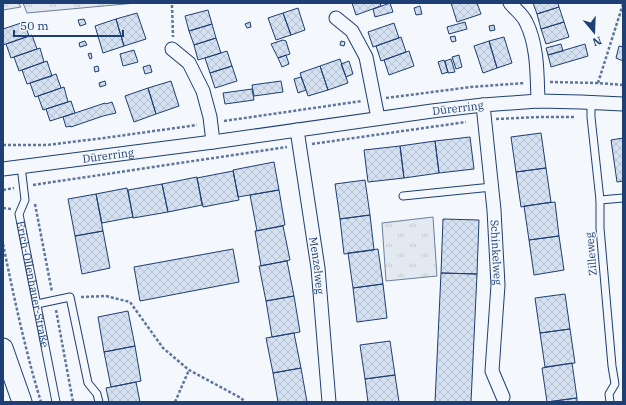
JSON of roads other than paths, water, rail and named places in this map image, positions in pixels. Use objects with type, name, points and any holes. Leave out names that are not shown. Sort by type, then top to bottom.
[{"type":"street","points":[[510,3],[526,21],[532,37],[537,67],[538,101]]},
{"type":"street","points":[[336,18],[352,32],[366,57],[378,118]]},
{"type":"street","points":[[172,49],[188,63],[203,91],[211,123],[213,142]]},
{"type":"street","name":"Dürerring","points":[[3,168],[213,142],[378,118],[483,105],[538,101],[623,104]]},
{"type":"street","name":"Schinkelweg","points":[[483,105],[494,210],[498,285],[492,372],[503,397]]},
{"type":"street","name":"Menzelweg","points":[[297,130],[318,268],[329,402]]},
{"type":"street","points":[[3,348],[22,402]]},
{"type":"lane","name":"Zilleweg","points":[[591,102],[591,117],[600,200],[600,228],[612,366],[615,384],[609,394],[610,402]]},
{"type":"lane","name":"Erich-Ollenhauer-Straße","points":[[21,166],[25,200],[19,214],[56,402]]},
{"type":"lane","points":[[403,196],[492,187]]},
{"type":"lane","points":[[600,200],[623,198]]},
{"type":"lane","points":[[37,304],[70,298],[88,383],[97,394],[99,402]]}]
